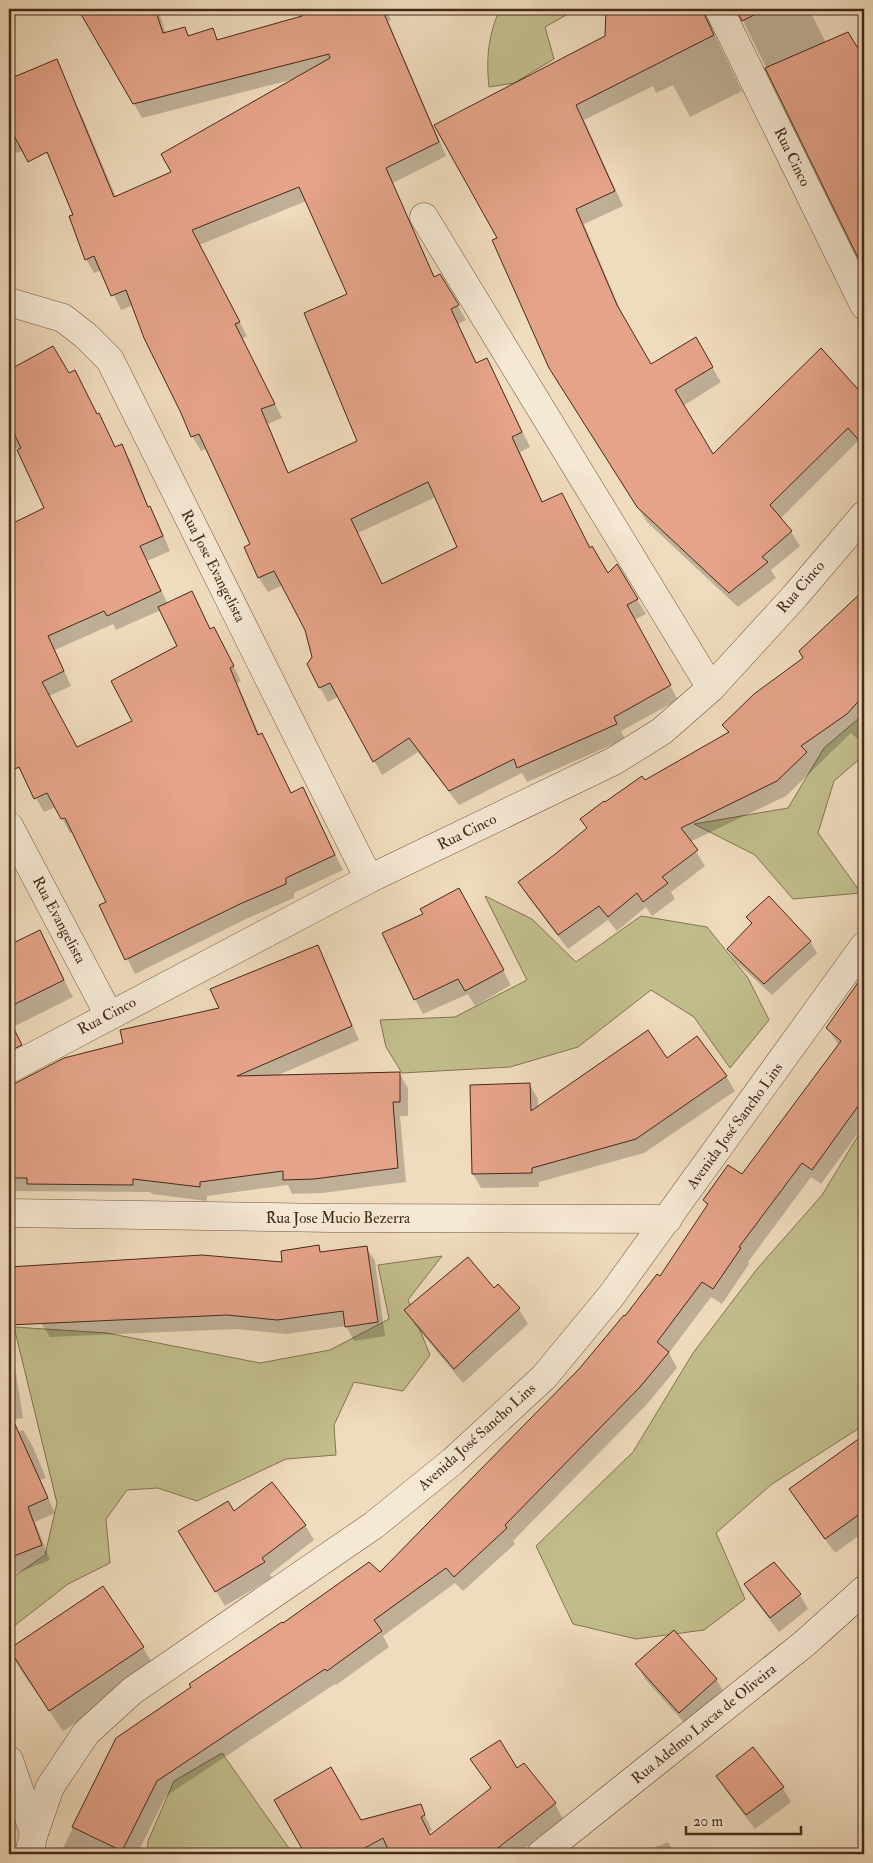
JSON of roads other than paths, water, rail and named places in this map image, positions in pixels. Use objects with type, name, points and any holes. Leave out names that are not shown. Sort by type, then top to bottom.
[{"type":"street","name":"Rua Cinco","points":[[720,9],[864,305]]},
{"type":"street","points":[[424,217],[711,688]]},
{"type":"street","name":"Rua Jose Evangelista","points":[[9,302],[63,318],[86,336],[110,360],[369,879]]},
{"type":"street","name":"Rua Cinco","points":[[9,1069],[369,879],[614,761],[662,731],[711,688],[795,596],[864,515]]},
{"type":"street","name":"Rua Evangelista","points":[[9,826],[109,1015]]},
{"type":"street","name":"Avenida José Sancho Lins","points":[[31,1844],[50,1787],[86,1733],[132,1691],[374,1525],[453,1461],[544,1376],[611,1296],[864,946]]},
{"type":"street","name":"Rua Jose Mucio Bezerra","points":[[9,1213],[330,1218],[668,1218]]},
{"type":"street","name":"Rua Adelmo Lucas de Oliveira","points":[[541,1854],[805,1643],[864,1590]]},
{"type":"street","points":[[9,1760],[31,1844]]}]
